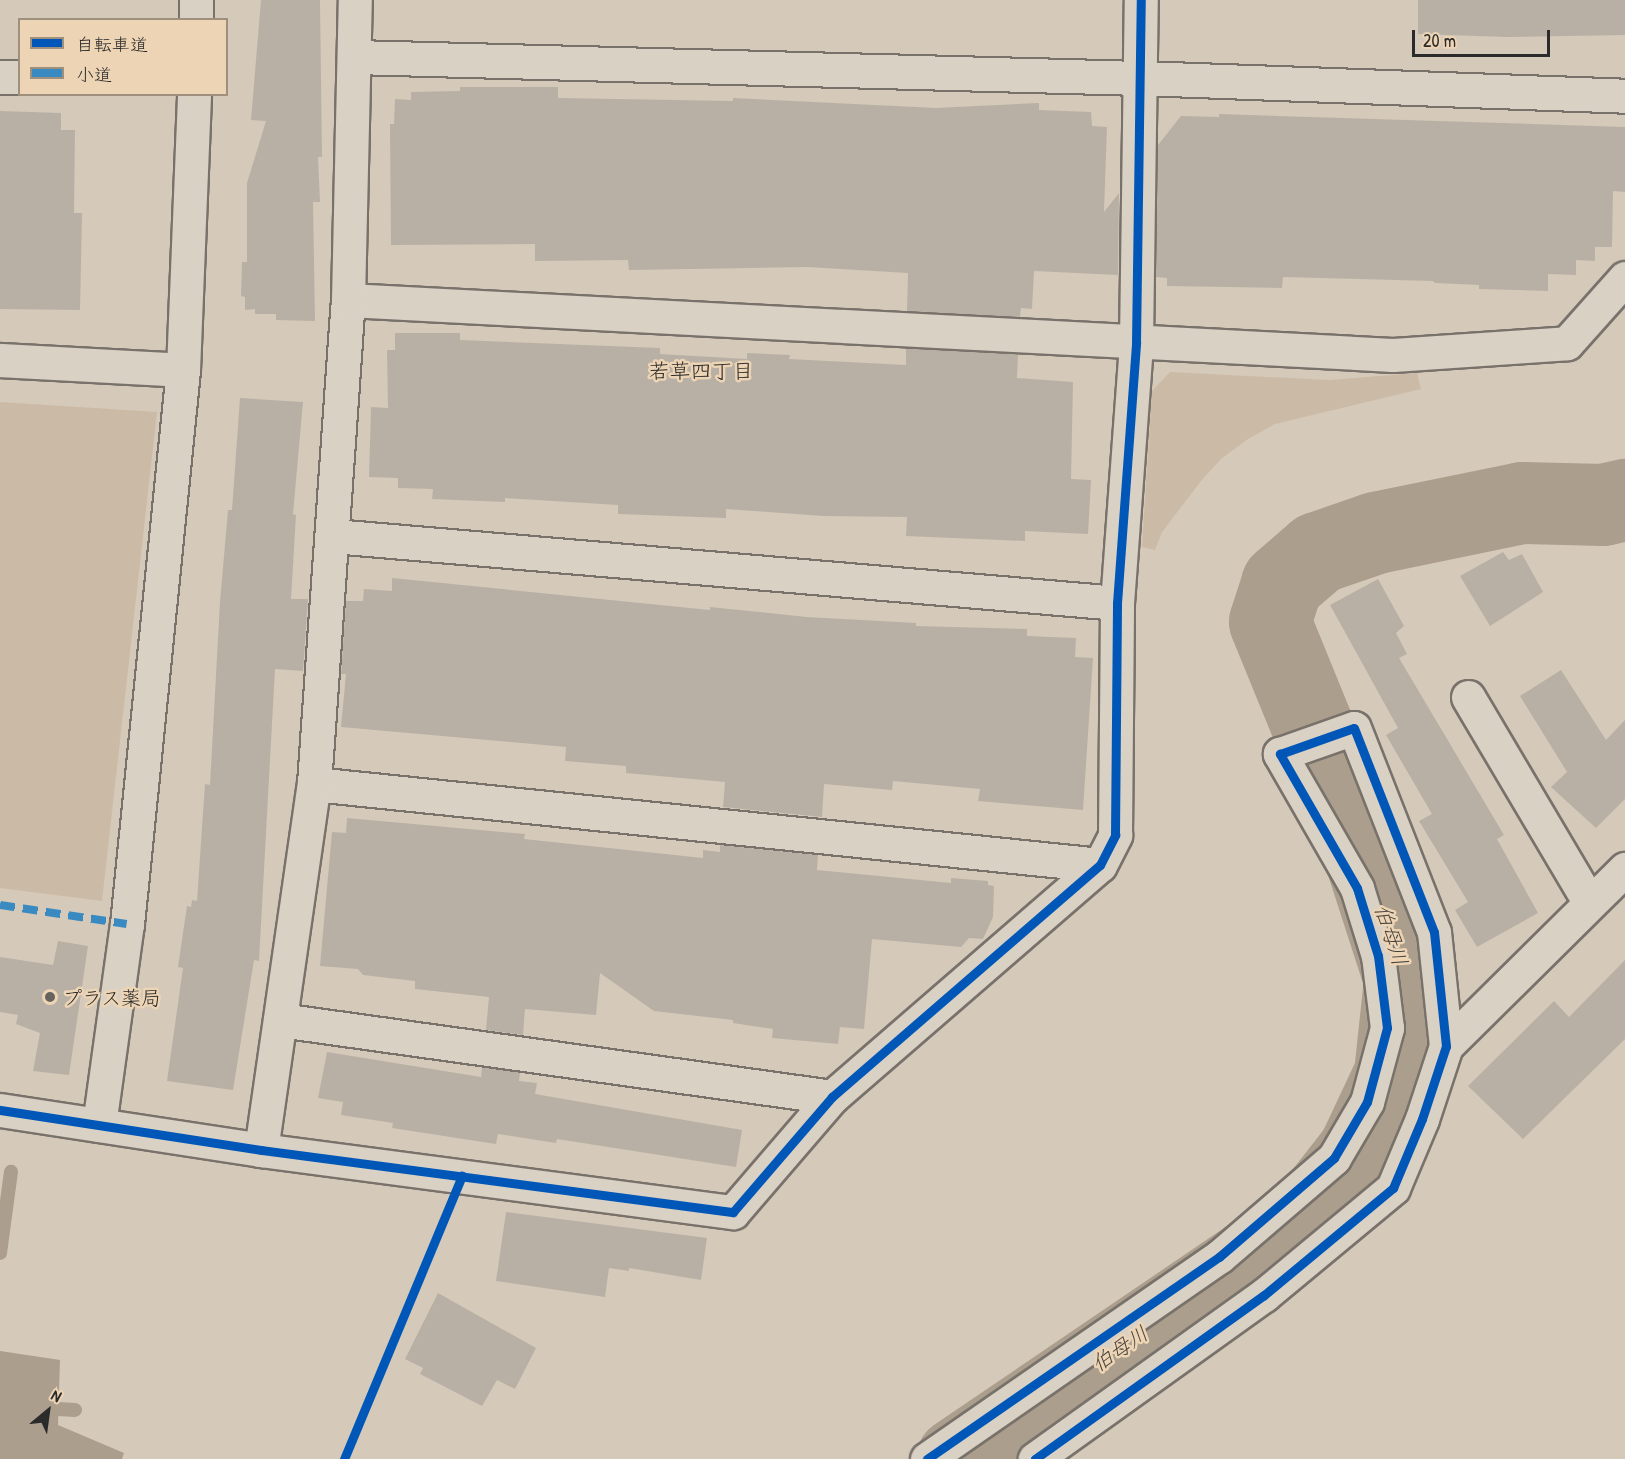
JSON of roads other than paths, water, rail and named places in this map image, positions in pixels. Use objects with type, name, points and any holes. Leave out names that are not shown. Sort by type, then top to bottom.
[{"type":"street","points":[[196,0],[196,18]]},
{"type":"street","points":[[261,1150],[314,784],[348,300],[355,0]]},
{"type":"street","points":[[0,1110],[261,1150],[733,1212],[832,1097],[1100,866],[1115,835],[1117,603],[1136,342],[1141,78],[1140,0]]},
{"type":"street","points":[[354,57],[1141,78],[1625,96]]},
{"type":"street","points":[[0,77],[18,77]]},
{"type":"street","points":[[99,1125],[127,924],[183,370],[194,96]]},
{"type":"street","points":[[348,300],[1393,355],[1567,343],[1625,278]]},
{"type":"street","points":[[0,360],[183,370]]},
{"type":"street","points":[[333,536],[1117,603]]},
{"type":"street","points":[[1468,697],[1590,903]]},
{"type":"street","points":[[927,1459],[1219,1257],[1334,1158],[1367,1102],[1387,1028],[1378,956],[1358,888],[1280,754],[1354,728],[1434,932],[1446,1046],[1422,1119],[1393,1188],[1264,1295],[1035,1459]]},
{"type":"street","points":[[314,784],[1100,866]]},
{"type":"street","points":[[1446,1046],[1625,869]]},
{"type":"street","points":[[280,1020],[832,1097]]},
{"type":"waterway","name":"伯母川","points":[[957,1459],[1284,1237],[1317,1205],[1359,1151],[1395,1074],[1405,980],[1363,850],[1270,622],[1282,584],[1318,553],[1376,533],[1522,503],[1603,505],[1625,500]]},
{"type":"waterway","points":[[0,1253],[11,1172]]},
{"type":"waterway","points":[[58,1409],[75,1410]]},
{"type":"place","name":"プラス薬局","points":[[50,997]]},
{"type":"district","name":"若草四丁目","points":[[701,371]]}]
